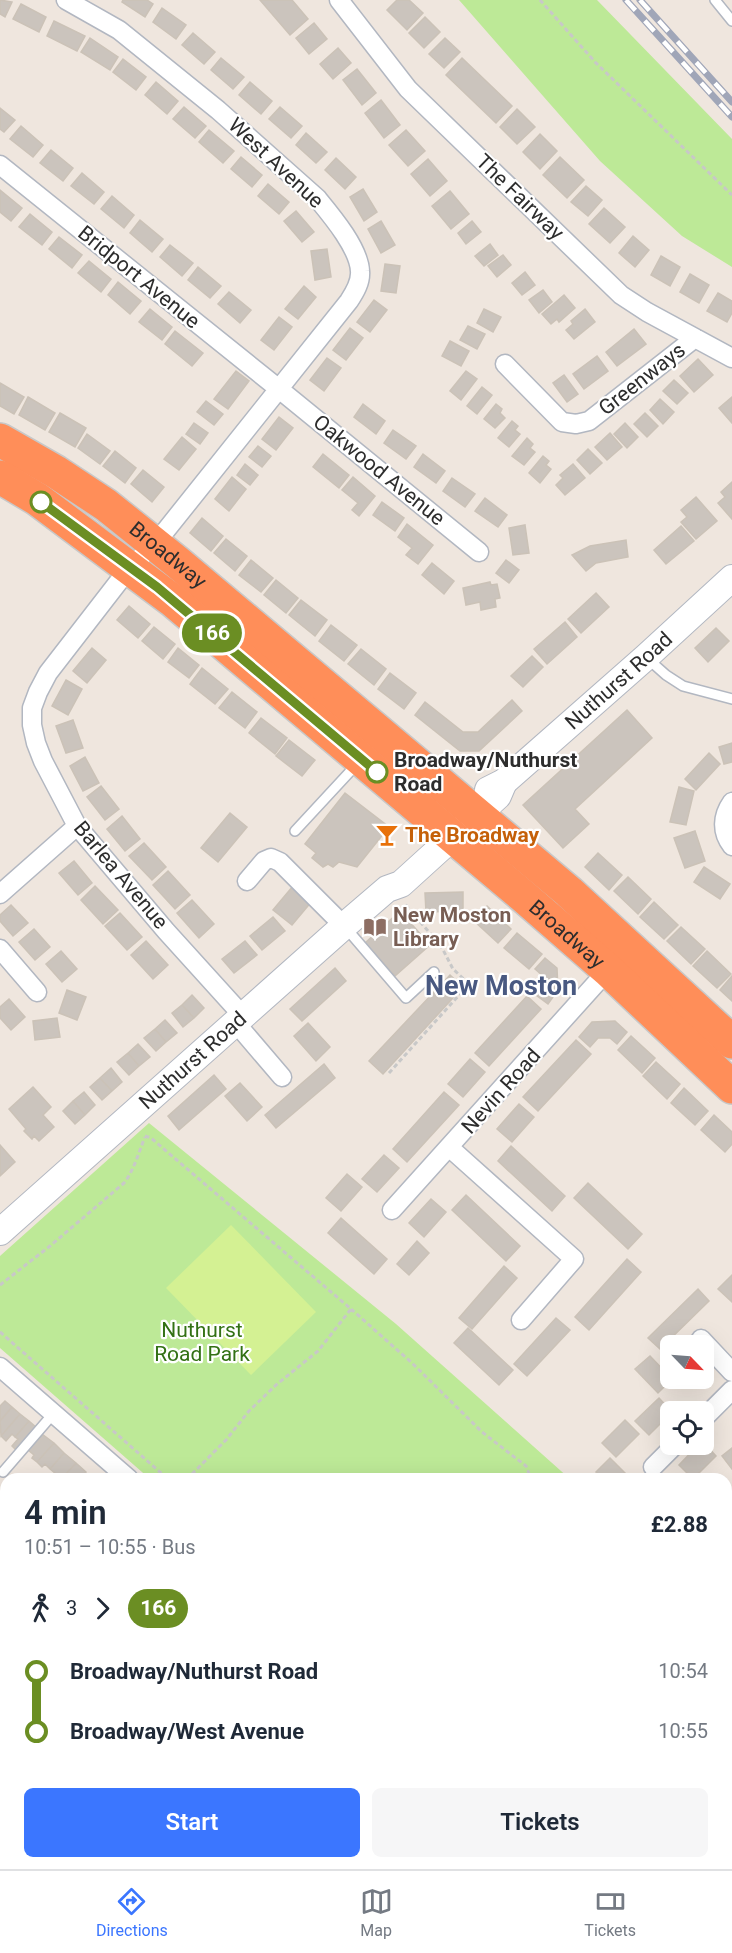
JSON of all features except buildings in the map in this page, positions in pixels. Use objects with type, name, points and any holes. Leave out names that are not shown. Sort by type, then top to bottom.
[{"type":"highway","name":"Broadway","points":[[0,440],[56,472],[106,505],[155,544],[625,941],[732,1042]]},
{"type":"highway","name":"Broadway","points":[[0,477],[37,499],[172,600],[608,970],[732,1087]]},
{"type":"street","name":"West Avenue","points":[[66,0],[119,30],[218,110],[317,198],[350,244],[360,270],[356,290],[155,544]]},
{"type":"street","name":"The Fairway","points":[[339,0],[408,88],[621,295],[732,358]]},
{"type":"street","name":"Bridport Avenue","points":[[0,165],[279,389]]},
{"type":"street","name":"Greenways","points":[[506,364],[562,422],[576,424],[589,421],[695,338]]},
{"type":"street","name":"Oakwood Avenue","points":[[279,389],[479,552]]},
{"type":"street","name":"Barlea Avenue","points":[[155,544],[130,567],[48,673],[32,708],[36,743],[76,826],[239,1019],[282,1077]]},
{"type":"street","name":"Nuthurst Road","points":[[0,1232],[344,926],[387,889],[401,884],[448,833],[472,811],[489,789],[510,776],[732,578]]},
{"type":"street","points":[[510,776],[503,817],[505,831],[510,842]]},
{"type":"street","points":[[732,802],[725,816],[724,826],[732,846]]},
{"type":"street","points":[[0,894],[76,826]]},
{"type":"street","points":[[247,881],[264,861],[272,858],[280,862],[344,926]]},
{"type":"street","points":[[0,950],[37,992]]},
{"type":"street","name":"Nevin Road","points":[[392,1210],[608,970]]},
{"type":"street","points":[[450,1148],[574,1259],[520,1320]]},
{"type":"street","points":[[714,1353],[732,1372]]},
{"type":"street","points":[[0,1367],[122,1473]]},
{"type":"street","points":[[714,1408],[732,1390]]},
{"type":"street","points":[[653,1467],[665,1455]]},
{"type":"lane","points":[[715,0],[732,21]]},
{"type":"lane","points":[[646,657],[666,675],[683,686],[732,699]]},
{"type":"lane","points":[[295,831],[362,759]]},
{"type":"lane","points":[[344,926],[406,998],[434,972]]},
{"type":"lane","points":[[1,1471],[53,1414]]},
{"type":"path","points":[[540,0],[596,62],[732,195]]},
{"type":"path","points":[[0,1285],[124,1183],[137,1161],[145,1137],[144,1129]]},
{"type":"path","points":[[145,1137],[151,1138],[351,1309],[412,1363],[482,1432],[526,1466],[529,1473]]},
{"type":"path","points":[[193,1473],[226,1440],[249,1411],[276,1385],[318,1351],[351,1309]]},
{"type":"path","points":[[0,1332],[161,1473]]},
{"type":"green space","points":[[459,0],[597,0],[732,139],[732,267],[682,236],[600,161]]},
{"type":"green space","name":"Nuthurst Road Park","points":[[149,1123],[396,1324],[563,1473],[143,1473],[0,1348],[0,1256]]},
{"type":"green space","points":[[231,1225],[316,1312],[251,1375],[166,1288]]},
{"type":"railway","points":[[626,0],[732,117]]},
{"type":"railway","points":[[640,0],[732,102]]},
{"type":"bus line","name":"166","points":[[41,502],[157,587],[377,772]]},
{"type":"place","name":"Broadway/Nuthurst Road","points":[[377,772]]},
{"type":"place","name":"The Broadway","points":[[387,835]]},
{"type":"place","name":"New Moston Library","points":[[375,927]]},
{"type":"district","name":"New Moston","points":[[501,986]]}]
